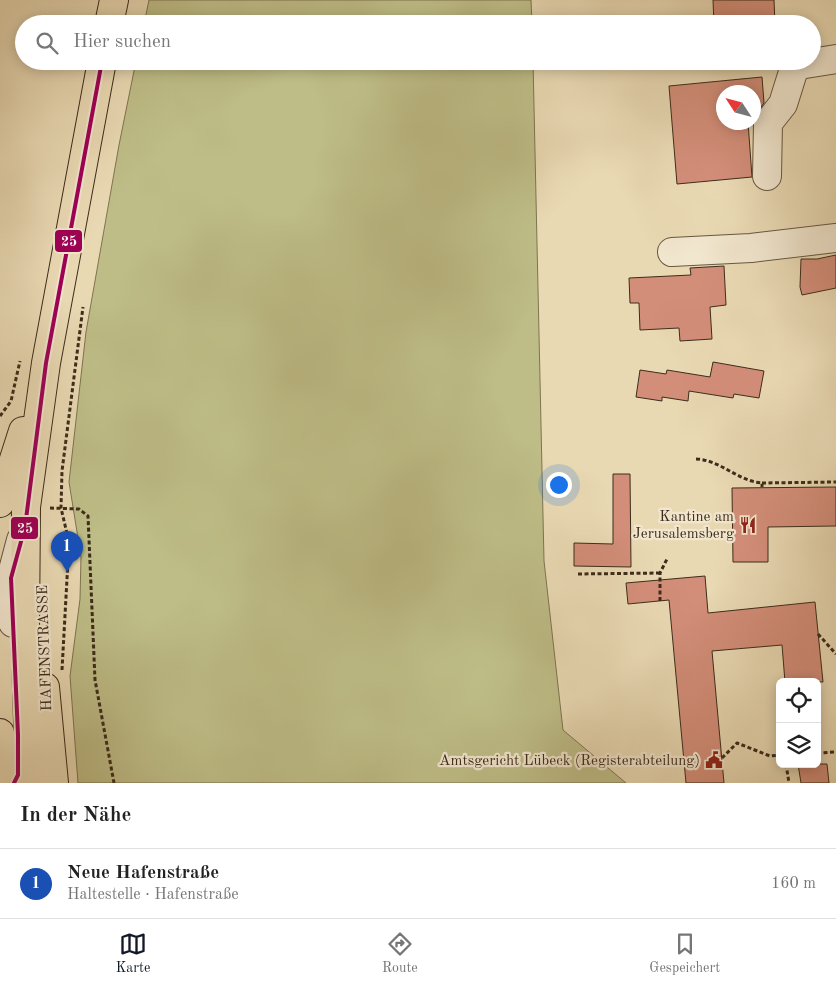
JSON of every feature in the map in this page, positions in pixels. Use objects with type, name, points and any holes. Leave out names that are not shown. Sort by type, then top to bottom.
[{"type":"main road","points":[[111,15],[114,0]]},
{"type":"main road","name":"HAFENSTRASSE","points":[[27,781],[25,527],[34,358],[52,330],[100,70]]},
{"type":"main road","points":[[0,503],[34,358]]},
{"type":"main road","name":"HAFENSTRASSE","points":[[27,781],[45,706],[34,358]]},
{"type":"main road","points":[[0,733],[27,781]]},
{"type":"lane","points":[[821,61],[836,59]]},
{"type":"lane","points":[[767,176],[768,123],[783,104],[794,70]]},
{"type":"lane","points":[[672,252],[750,248],[836,238]]},
{"type":"path","points":[[61,679],[69,542],[62,508],[62,471],[84,301]]},
{"type":"path","points":[[0,416],[11,402],[34,358]]},
{"type":"path","points":[[696,458],[716,464],[749,482],[762,485],[836,482]]},
{"type":"path","points":[[62,508],[79,509],[88,516],[95,680],[114,783]]},
{"type":"path","points":[[660,601],[660,573],[667,559]]},
{"type":"path","points":[[578,574],[660,573]]},
{"type":"path","points":[[818,634],[836,654]]},
{"type":"path","points":[[722,758],[738,743],[770,756],[776,755]]},
{"type":"path","points":[[821,753],[836,752]]},
{"type":"path","points":[[787,768],[789,783]]},
{"type":"shaded area","points":[[149,0],[531,0],[532,15],[146,15]]},
{"type":"shaded area","points":[[134,70],[533,70],[544,561],[563,730],[626,783],[78,783],[70,676],[80,599],[81,557],[69,482],[86,332]]},
{"type":"building","points":[[713,0],[774,0],[775,15],[714,15]]},
{"type":"building","points":[[762,77],[764,103],[761,107],[761,85],[716,85],[716,130],[749,130],[752,177],[677,184],[669,86]]},
{"type":"building","points":[[836,255],[836,288],[802,295],[800,287],[801,259],[817,259]]},
{"type":"building","points":[[724,266],[726,305],[710,307],[712,339],[680,341],[679,328],[640,330],[639,303],[630,303],[629,278],[691,275],[690,268]]},
{"type":"building","points":[[713,362],[764,371],[759,398],[734,394],[733,398],[689,391],[688,401],[662,397],[662,401],[636,397],[640,370],[666,374],[667,370],[710,377]]},
{"type":"building","points":[[613,474],[630,474],[631,567],[574,566],[574,543],[613,544]]},
{"type":"building","points":[[836,487],[836,526],[768,527],[768,562],[733,562],[732,488]]},
{"type":"building","points":[[705,576],[708,613],[815,602],[823,682],[821,682],[821,678],[785,678],[782,645],[712,651],[724,783],[686,783],[669,600],[628,604],[626,583]]},
{"type":"building","points":[[821,764],[827,764],[829,783],[801,783],[799,768],[821,768]]},
{"type":"transit line","name":"25","points":[[14,783],[18,775],[18,735],[11,578],[25,527],[46,363],[100,70]]},
{"type":"place","name":"Kantine am Jerusalemsberg","points":[[748,525]]},
{"type":"place","name":"Neue Hafenstraße","points":[[67,572]]},
{"type":"place","name":"Amtsgericht Lübeck (Registerabteilung)","points":[[714,760]]}]
